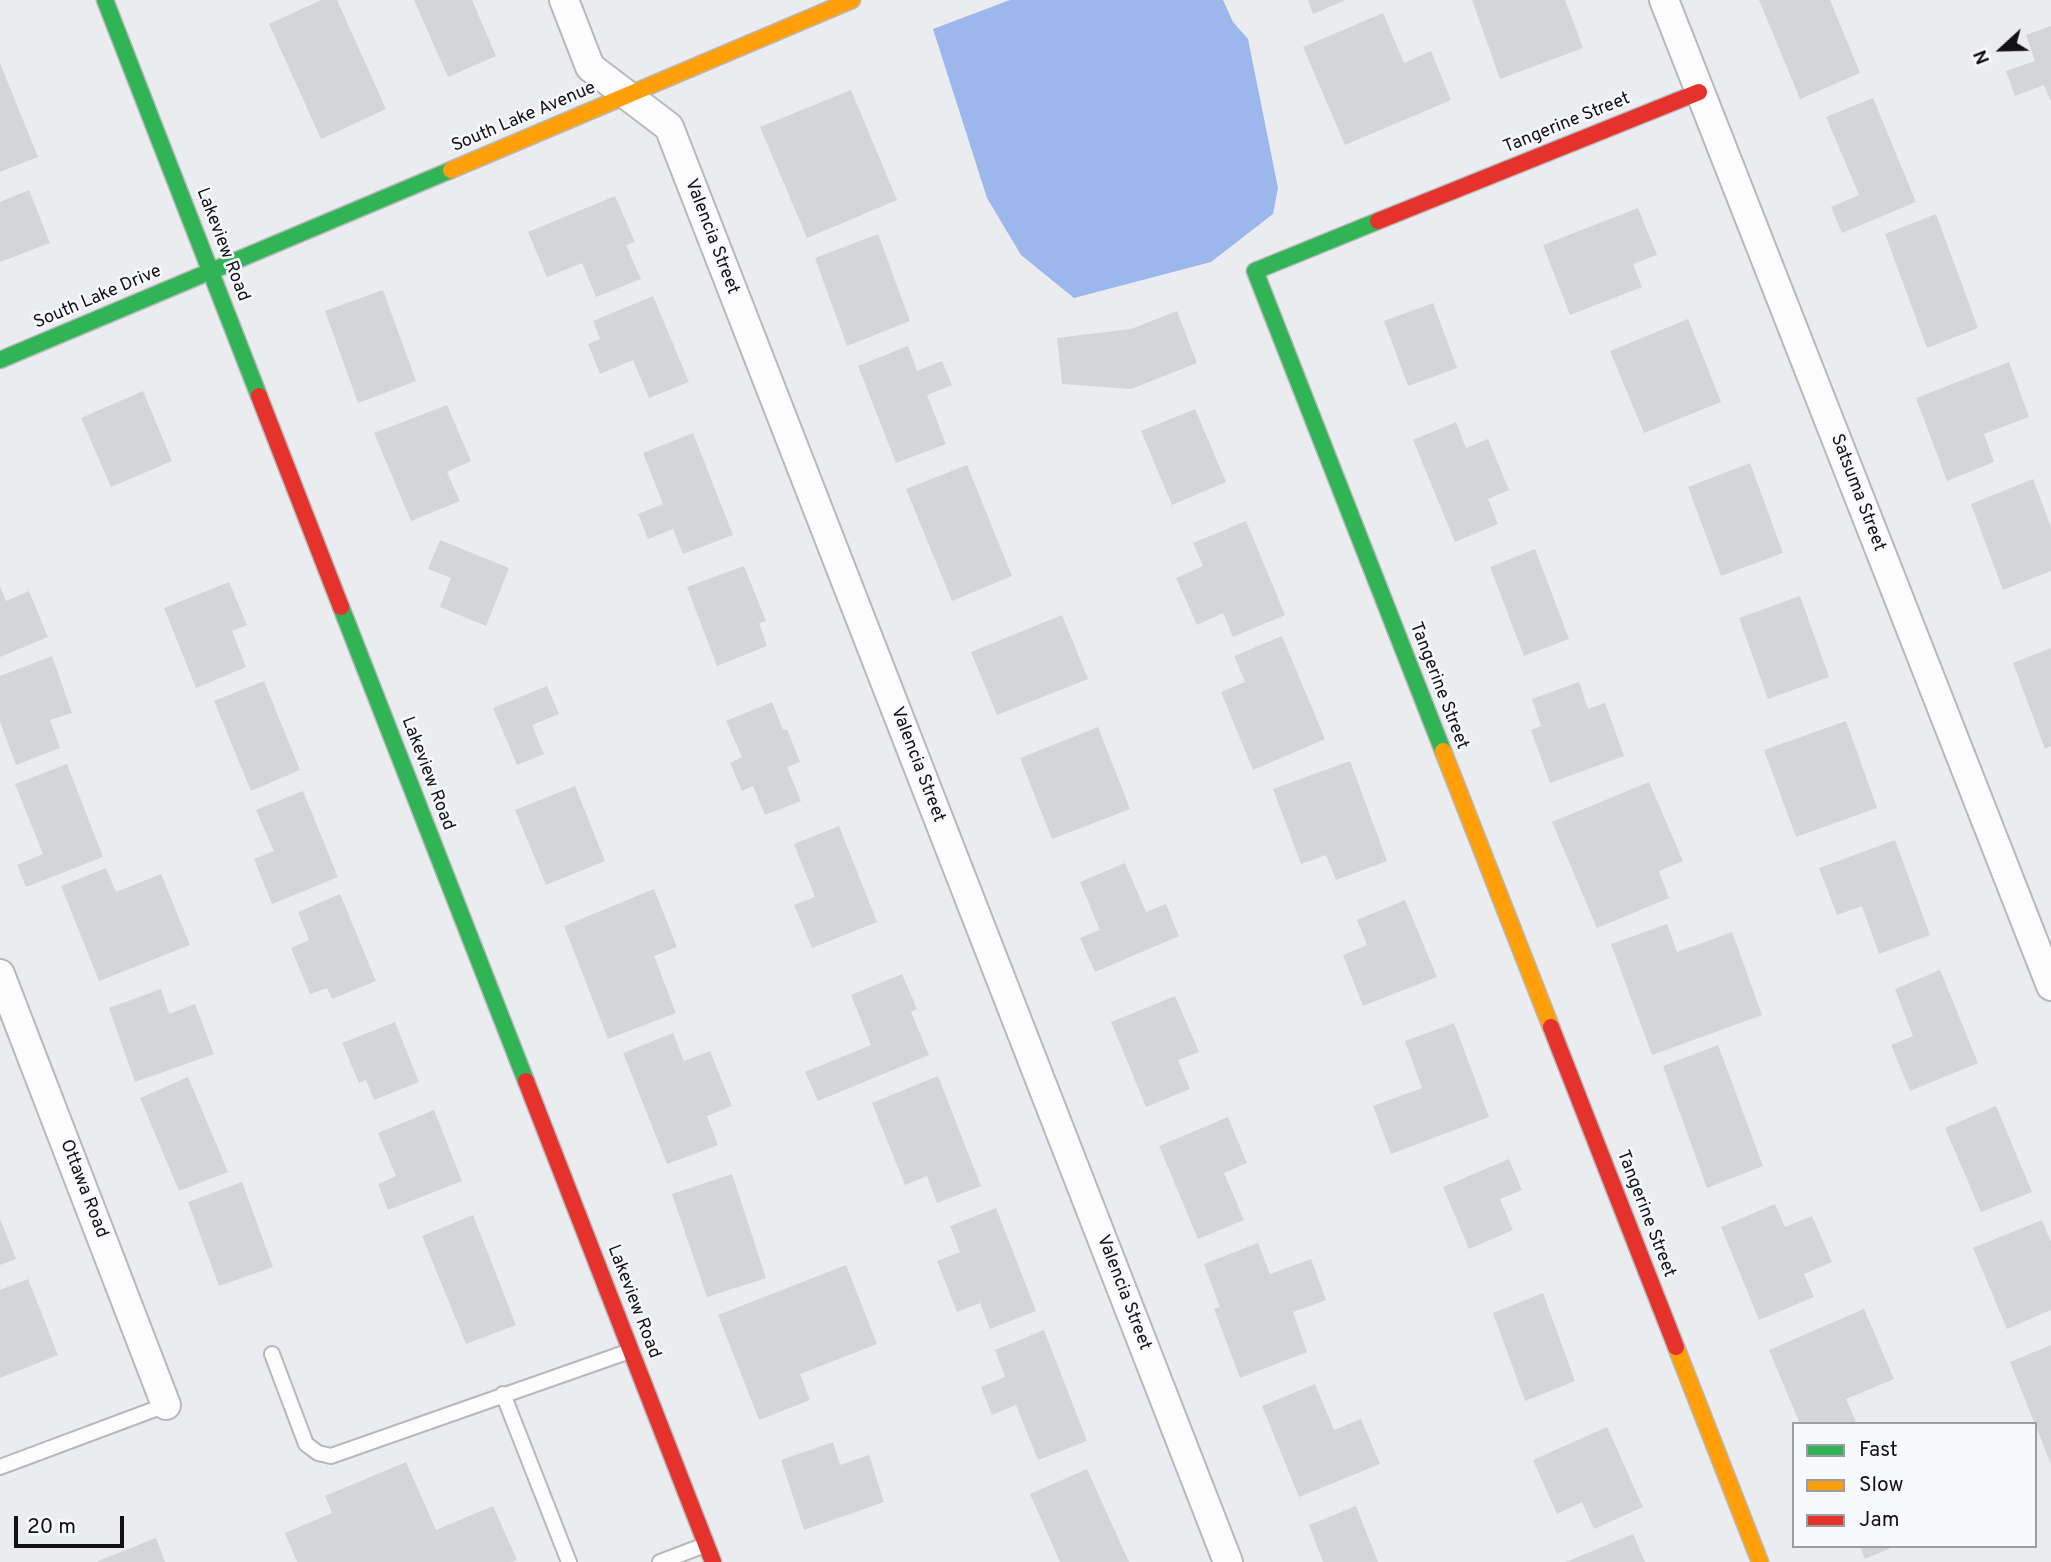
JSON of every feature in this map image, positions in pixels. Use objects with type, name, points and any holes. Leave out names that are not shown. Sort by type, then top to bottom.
[{"type":"street","name":"Lakeview Road","points":[[105,0],[713,1562]]},
{"type":"street","name":"Valencia Street","points":[[564,0],[590,67],[669,127],[1228,1562]]},
{"type":"street","name":"South Lake Avenue","points":[[211,270],[852,0]]},
{"type":"street","name":"Satsuma Street","points":[[1664,0],[2051,986]]},
{"type":"street","name":"Tangerine Street","points":[[1699,92],[1255,271],[1760,1562]]},
{"type":"street","name":"South Lake Drive","points":[[0,360],[211,270]]},
{"type":"street","name":"Ottawa Road","points":[[0,974],[166,1405]]},
{"type":"lane","points":[[271,1354],[306,1444],[318,1453],[331,1456],[631,1351]]},
{"type":"lane","points":[[503,1394],[569,1562]]},
{"type":"lane","points":[[0,1467],[166,1405]]},
{"type":"lane","points":[[660,1562],[707,1545]]},
{"type":"water","points":[[1010,0],[1223,0],[1233,22],[1248,39],[1278,188],[1273,214],[1211,262],[1074,298],[1021,255],[987,198],[933,29]]},
{"type":"building","points":[[321,0],[337,0],[386,109],[321,139],[269,24]]},
{"type":"building","points":[[414,0],[472,0],[496,56],[448,77]]},
{"type":"building","points":[[1308,0],[1346,0],[1313,14]]},
{"type":"building","points":[[1472,0],[1565,0],[1583,48],[1500,79]]},
{"type":"building","points":[[1759,0],[1830,0],[1860,73],[1800,99]]},
{"type":"building","points":[[1383,13],[1404,63],[1431,51],[1451,100],[1345,145],[1303,47]]},
{"type":"building","points":[[2051,26],[2051,102],[2044,85],[2015,96],[2006,71],[2035,61],[2026,35]]},
{"type":"building","points":[[0,63],[38,157],[0,172]]},
{"type":"building","points":[[851,90],[897,200],[807,238],[760,127]]},
{"type":"building","points":[[1873,98],[1916,202],[1842,233],[1831,207],[1859,195],[1826,117]]},
{"type":"building","points":[[29,190],[50,243],[0,262],[0,202]]},
{"type":"building","points":[[615,196],[635,242],[626,245],[641,279],[596,297],[582,263],[547,277],[528,232]]},
{"type":"building","points":[[1638,208],[1657,255],[1633,264],[1642,287],[1570,315],[1543,245]]},
{"type":"building","points":[[1936,214],[1978,328],[1927,348],[1885,234]]},
{"type":"building","points":[[878,234],[910,321],[847,346],[815,258]]},
{"type":"building","points":[[383,290],[416,381],[358,403],[325,311]]},
{"type":"building","points":[[653,296],[689,382],[649,398],[633,360],[600,374],[588,344],[600,339],[593,321]]},
{"type":"building","points":[[1433,303],[1457,368],[1408,386],[1384,321]]},
{"type":"building","points":[[1177,311],[1197,363],[1131,389],[1062,384],[1057,338],[1131,329]]},
{"type":"building","points":[[1688,319],[1721,402],[1644,433],[1610,351]]},
{"type":"building","points":[[908,346],[917,371],[942,361],[952,385],[927,395],[946,444],[896,463],[858,366]]},
{"type":"building","points":[[2009,362],[2029,417],[1984,434],[1994,462],[1947,481],[1916,398]]},
{"type":"building","points":[[143,391],[172,461],[111,487],[81,418]]},
{"type":"building","points":[[447,405],[471,461],[447,472],[460,501],[411,521],[374,433]]},
{"type":"building","points":[[1195,409],[1226,482],[1172,505],[1141,431]]},
{"type":"building","points":[[1456,422],[1466,448],[1488,439],[1509,490],[1488,499],[1498,524],[1455,542],[1413,440]]},
{"type":"building","points":[[693,433],[733,535],[683,554],[673,529],[648,539],[638,514],[663,504],[643,453]]},
{"type":"building","points":[[1750,463],[1783,553],[1721,576],[1688,487]]},
{"type":"building","points":[[967,465],[1012,576],[952,601],[906,489]]},
{"type":"building","points":[[2033,479],[2051,527],[2051,571],[2003,590],[1971,504]]},
{"type":"building","points":[[1246,521],[1285,615],[1233,637],[1223,613],[1197,625],[1176,578],[1203,566],[1193,543]]},
{"type":"building","points":[[440,540],[509,568],[486,626],[440,607],[451,578],[428,569]]},
{"type":"building","points":[[1535,549],[1569,639],[1524,656],[1490,567]]},
{"type":"building","points":[[744,566],[766,621],[759,623],[767,646],[717,666],[687,587]]},
{"type":"building","points":[[229,582],[247,625],[232,631],[246,667],[196,688],[164,608]]},
{"type":"building","points":[[0,586],[6,601],[29,591],[48,637],[0,657]]},
{"type":"building","points":[[1800,596],[1829,677],[1768,699],[1739,618]]},
{"type":"building","points":[[1062,615],[1088,679],[997,715],[971,652]]},
{"type":"building","points":[[1282,636],[1325,739],[1253,770],[1221,692],[1245,682],[1234,656]]},
{"type":"building","points":[[2051,648],[2051,746],[2045,749],[2013,663]]},
{"type":"building","points":[[52,656],[72,713],[50,720],[60,748],[16,765],[0,722],[0,676]]},
{"type":"building","points":[[264,681],[300,770],[251,791],[214,701]]},
{"type":"building","points":[[1579,682],[1588,709],[1605,703],[1624,756],[1550,783],[1531,730],[1541,726],[1532,699]]},
{"type":"building","points":[[547,686],[559,714],[532,725],[544,754],[517,765],[493,708]]},
{"type":"building","points":[[772,702],[783,730],[787,729],[800,762],[787,767],[801,801],[765,815],[753,786],[742,791],[730,763],[742,757],[726,721]]},
{"type":"building","points":[[1846,721],[1877,808],[1796,837],[1764,750]]},
{"type":"building","points":[[1098,727],[1130,809],[1052,839],[1020,758]]},
{"type":"building","points":[[1350,761],[1387,861],[1336,880],[1326,855],[1301,864],[1273,789]]},
{"type":"building","points":[[67,764],[103,857],[26,887],[17,865],[43,854],[15,784]]},
{"type":"building","points":[[1649,782],[1683,861],[1659,871],[1669,898],[1597,928],[1552,822]]},
{"type":"building","points":[[575,786],[605,861],[546,885],[515,810]]},
{"type":"building","points":[[303,791],[338,877],[272,904],[254,859],[274,851],[256,810]]},
{"type":"building","points":[[839,826],[877,922],[812,948],[794,905],[815,897],[794,844]]},
{"type":"building","points":[[1895,840],[1930,935],[1879,954],[1862,906],[1837,915],[1819,868]]},
{"type":"building","points":[[1125,863],[1146,912],[1166,904],[1179,936],[1095,972],[1080,938],[1100,930],[1080,882]]},
{"type":"building","points":[[106,868],[116,892],[161,874],[190,945],[99,981],[61,886]]},
{"type":"building","points":[[654,889],[677,947],[654,956],[676,1013],[608,1039],[564,926]]},
{"type":"building","points":[[340,894],[376,981],[332,999],[327,988],[310,994],[291,948],[309,940],[298,912]]},
{"type":"building","points":[[1405,900],[1437,977],[1363,1006],[1343,955],[1367,945],[1357,920]]},
{"type":"building","points":[[1667,924],[1677,952],[1732,932],[1762,1015],[1652,1055],[1611,944]]},
{"type":"building","points":[[1940,970],[1978,1063],[1910,1091],[1891,1045],[1913,1036],[1895,989]]},
{"type":"building","points":[[902,974],[917,1009],[911,1012],[929,1055],[818,1101],[805,1072],[871,1045],[851,995]]},
{"type":"building","points":[[161,989],[169,1014],[195,1004],[214,1054],[135,1082],[109,1008]]},
{"type":"building","points":[[1175,996],[1199,1052],[1178,1060],[1190,1089],[1146,1107],[1111,1022]]},
{"type":"building","points":[[395,1022],[419,1082],[374,1100],[366,1080],[359,1083],[342,1043]]},
{"type":"building","points":[[1454,1023],[1489,1117],[1391,1154],[1373,1106],[1422,1088],[1405,1041]]},
{"type":"building","points":[[673,1033],[684,1061],[710,1051],[732,1106],[707,1116],[718,1145],[667,1164],[623,1053]]},
{"type":"building","points":[[1718,1045],[1763,1166],[1707,1188],[1663,1066]]},
{"type":"building","points":[[938,1076],[981,1186],[937,1203],[927,1176],[905,1185],[872,1103]]},
{"type":"building","points":[[188,1077],[228,1172],[179,1191],[140,1098]]},
{"type":"building","points":[[1996,1106],[2032,1192],[1981,1212],[1945,1128]]},
{"type":"building","points":[[434,1110],[462,1181],[388,1210],[378,1184],[396,1176],[378,1133]]},
{"type":"building","points":[[1228,1117],[1247,1163],[1224,1173],[1244,1220],[1198,1239],[1159,1146]]},
{"type":"building","points":[[1509,1159],[1522,1190],[1500,1199],[1513,1230],[1469,1249],[1443,1187]]},
{"type":"building","points":[[732,1174],[766,1278],[707,1297],[672,1194]]},
{"type":"building","points":[[242,1182],[273,1267],[219,1286],[188,1202]]},
{"type":"building","points":[[1775,1204],[1785,1227],[1812,1216],[1832,1262],[1804,1274],[1814,1297],[1759,1320],[1721,1227]]},
{"type":"building","points":[[996,1208],[1036,1311],[990,1329],[980,1303],[957,1312],[937,1261],[960,1252],[950,1226]]},
{"type":"building","points":[[473,1215],[516,1325],[466,1344],[422,1236]]},
{"type":"building","points":[[0,1219],[16,1259],[0,1265]]},
{"type":"building","points":[[2042,1220],[2051,1242],[2051,1310],[2007,1329],[1973,1248]]},
{"type":"building","points":[[1258,1243],[1270,1274],[1311,1259],[1326,1300],[1293,1312],[1307,1352],[1240,1378],[1214,1309],[1220,1307],[1204,1264]]},
{"type":"building","points":[[846,1265],[877,1344],[800,1374],[810,1400],[759,1420],[718,1315]]},
{"type":"building","points":[[28,1279],[58,1355],[0,1378],[0,1290]]},
{"type":"building","points":[[1543,1293],[1575,1381],[1525,1401],[1493,1313]]},
{"type":"building","points":[[1864,1309],[1894,1379],[1846,1399],[1856,1422],[1799,1422],[1769,1350]]},
{"type":"building","points":[[1044,1330],[1087,1441],[1038,1460],[1016,1405],[992,1415],[981,1387],[1005,1377],[995,1350]]},
{"type":"building","points":[[2051,1345],[2051,1464],[2037,1429],[2037,1422],[2034,1422],[2010,1362]]},
{"type":"building","points":[[1315,1384],[1334,1430],[1361,1419],[1380,1464],[1299,1497],[1262,1406]]},
{"type":"building","points":[[1607,1427],[1643,1507],[1594,1529],[1582,1502],[1557,1514],[1533,1460]]},
{"type":"building","points":[[833,1442],[840,1465],[869,1455],[884,1502],[804,1530],[781,1460]]},
{"type":"building","points":[[406,1462],[436,1530],[493,1506],[517,1560],[297,1562],[285,1533],[332,1513],[325,1496]]},
{"type":"building","points":[[1087,1469],[1129,1562],[1060,1562],[1030,1494]]},
{"type":"building","points":[[1356,1506],[1378,1562],[1323,1562],[1309,1525]]},
{"type":"building","points":[[1633,1534],[1645,1562],[1566,1562]]},
{"type":"building","points":[[156,1538],[165,1562],[96,1562]]},
{"type":"building","points":[[1861,1548],[1891,1548],[1865,1559]]},
{"type":"traffic: fast","points":[[105,0],[259,396]]},
{"type":"traffic: fast","points":[[0,360],[451,170]]},
{"type":"traffic: fast","points":[[1378,221],[1255,271],[1443,751]]},
{"type":"traffic: fast","points":[[341,607],[526,1081]]},
{"type":"traffic: slow","points":[[451,170],[852,0]]},
{"type":"traffic: slow","points":[[1443,751],[1551,1027]]},
{"type":"traffic: slow","points":[[1676,1347],[1760,1562]]},
{"type":"traffic: jam","points":[[1378,221],[1699,92]]},
{"type":"traffic: jam","points":[[259,396],[341,607]]},
{"type":"traffic: jam","points":[[1551,1027],[1676,1347]]},
{"type":"traffic: jam","points":[[526,1081],[713,1562]]}]
